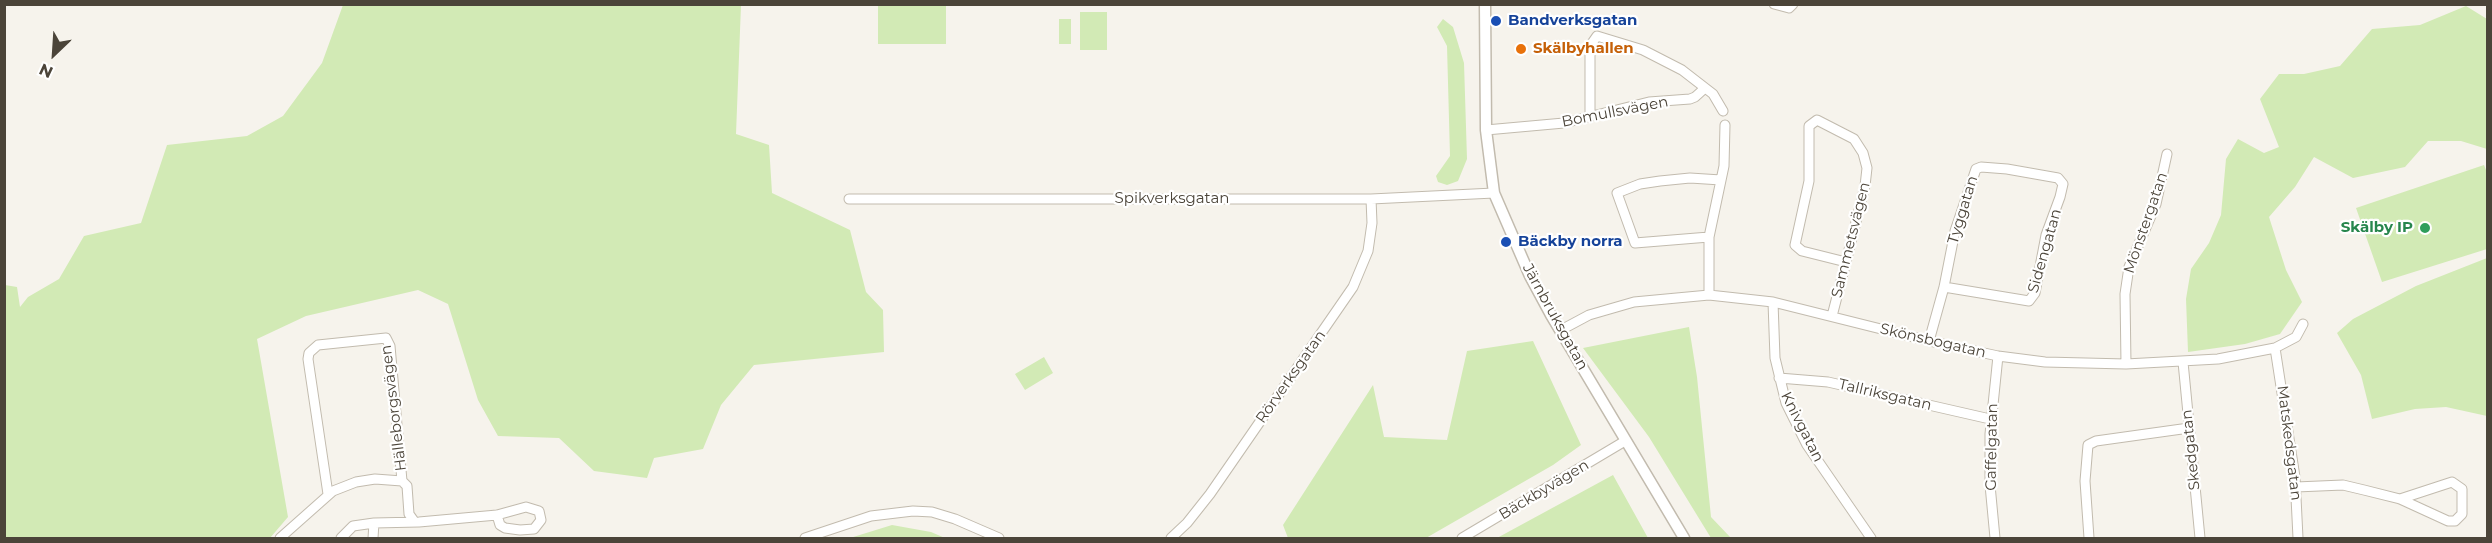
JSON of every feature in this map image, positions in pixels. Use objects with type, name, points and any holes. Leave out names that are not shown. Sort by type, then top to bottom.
[{"type":"street","name":"Järnbruksgatan","points":[[1485,4],[1486,130],[1494,193],[1530,276],[1684,538]]},
{"type":"street","points":[[1774,4],[1789,8],[1793,4]]},
{"type":"street","points":[[1590,116],[1590,46],[1598,36],[1656,56],[1682,70],[1716,98],[1723,111]]},
{"type":"street","name":"Bomullsvägen","points":[[1486,130],[1564,123],[1649,102],[1695,98],[1706,88]]},
{"type":"street","name":"Sammetsvägen","points":[[1832,316],[1846,262],[1865,186],[1867,168],[1863,153],[1854,139],[1817,120],[1809,126],[1809,181],[1795,244],[1802,250],[1846,262]]},
{"type":"street","points":[[1709,295],[1709,237],[1724,166],[1725,125]]},
{"type":"street","name":"Mönstergatan","points":[[2126,364],[2125,294],[2129,267],[2156,204],[2167,154]]},
{"type":"street","name":"Tyggatan","points":[[1929,341],[1944,287],[1955,231],[1976,169],[1981,167],[2007,169],[2058,178],[2062,186]]},
{"type":"street","points":[[1709,237],[1635,243],[1617,193],[1640,184],[1660,181],[1690,178],[1720,180]]},
{"type":"street","name":"Sidengatan","points":[[1944,287],[2029,301],[2035,293],[2046,235],[2062,186]]},
{"type":"street","name":"Spikverksgatan","points":[[849,199],[1371,199],[1494,193]]},
{"type":"street","name":"Rörverksgatan","points":[[1171,538],[1187,523],[1210,494],[1353,287],[1368,251],[1372,223],[1371,199]]},
{"type":"street","name":"Skönsbogatan","points":[[1561,330],[1589,315],[1634,302],[1709,295],[1773,302],[1998,356],[2045,362],[2126,364],[2183,362],[2275,348],[2296,337],[2303,324]]},
{"type":"street","name":"Knivgatan","points":[[1773,302],[1773,339],[1779,378],[1786,403],[1807,445],[1871,538]]},
{"type":"street","name":"Hälleborgsvägen","points":[[280,538],[328,495],[356,482],[375,479],[402,481],[388,340],[382,337],[318,345],[312,349],[308,359],[328,495]]},
{"type":"street","name":"Matskedsgatan","points":[[2275,348],[2283,388],[2296,487],[2298,538]]},
{"type":"street","name":"Gaffelgatan","points":[[1995,538],[1990,485],[1990,419],[1998,356]]},
{"type":"street","name":"Skedgatan","points":[[2183,362],[2200,538]]},
{"type":"street","name":"Tallriksgatan","points":[[1779,378],[1828,382],[1990,419]]},
{"type":"street","points":[[2089,538],[2085,481],[2088,445],[2096,441],[2189,428]]},
{"type":"street","name":"Bäckbyvägen","points":[[1462,538],[1625,441]]},
{"type":"street","points":[[402,481],[407,486],[410,514],[414,521]]},
{"type":"street","points":[[2296,487],[2343,485],[2400,499],[2448,521],[2455,521],[2462,514],[2462,489],[2452,482],[2400,499]]},
{"type":"street","points":[[805,538],[871,516],[913,511],[932,512],[955,519],[999,538]]},
{"type":"street","points":[[341,538],[357,524],[497,515]]},
{"type":"street","points":[[373,538],[374,523]]},
{"type":"green space","points":[[343,5],[741,5],[736,134],[769,145],[772,193],[850,230],[866,292],[883,310],[884,352],[754,365],[721,405],[703,449],[654,458],[647,478],[594,471],[559,438],[498,436],[478,400],[448,304],[418,290],[306,316],[257,339],[288,517],[270,538],[5,538],[5,285],[17,287],[20,307],[28,297],[59,279],[84,236],[141,223],[167,145],[247,136],[283,116],[322,63]]},
{"type":"green space","points":[[878,5],[946,5],[946,44],[878,44]]},
{"type":"green space","points":[[2466,6],[2487,19],[2487,149],[2461,141],[2428,141],[2405,167],[2353,178],[2314,157],[2295,187],[2269,217],[2286,270],[2302,302],[2280,334],[2245,344],[2188,352],[2186,299],[2191,269],[2209,243],[2221,215],[2226,159],[2238,139],[2264,153],[2279,147],[2260,99],[2279,74],[2304,74],[2340,66],[2372,29],[2420,25]]},
{"type":"green space","points":[[1080,12],[1107,12],[1107,50],[1080,50]]},
{"type":"green space","points":[[1059,19],[1071,19],[1071,44],[1059,44]]},
{"type":"green space","points":[[1443,19],[1453,27],[1464,63],[1467,159],[1458,181],[1447,185],[1438,182],[1436,176],[1450,156],[1447,46],[1437,27]]},
{"type":"green space","name":"Skälby IP","points":[[2484,165],[2488,175],[2487,249],[2382,282],[2356,208]]},
{"type":"green space","points":[[2487,258],[2487,416],[2446,407],[2415,409],[2372,419],[2361,375],[2337,333],[2353,319],[2416,286]]},
{"type":"green space","points":[[1689,327],[1697,377],[1711,517],[1731,538],[1711,538],[1649,437],[1583,348]]},
{"type":"green space","points":[[1533,341],[1581,445],[1553,465],[1426,538],[1288,538],[1283,525],[1373,385],[1384,437],[1447,440],[1467,351]]},
{"type":"green space","points":[[1044,357],[1053,373],[1025,390],[1015,374]]},
{"type":"green space","points":[[1613,475],[1648,538],[1497,538]]},
{"type":"green space","points":[[892,525],[931,532],[945,538],[850,538]]},
{"type":"place","name":"Bandverksgatan","points":[[1496,21]]},
{"type":"place","name":"Skälbyhallen","points":[[1521,49]]},
{"type":"place","name":"Skälby IP","points":[[2425,228]]},
{"type":"place","name":"Bäckby norra","points":[[1506,242]]}]
